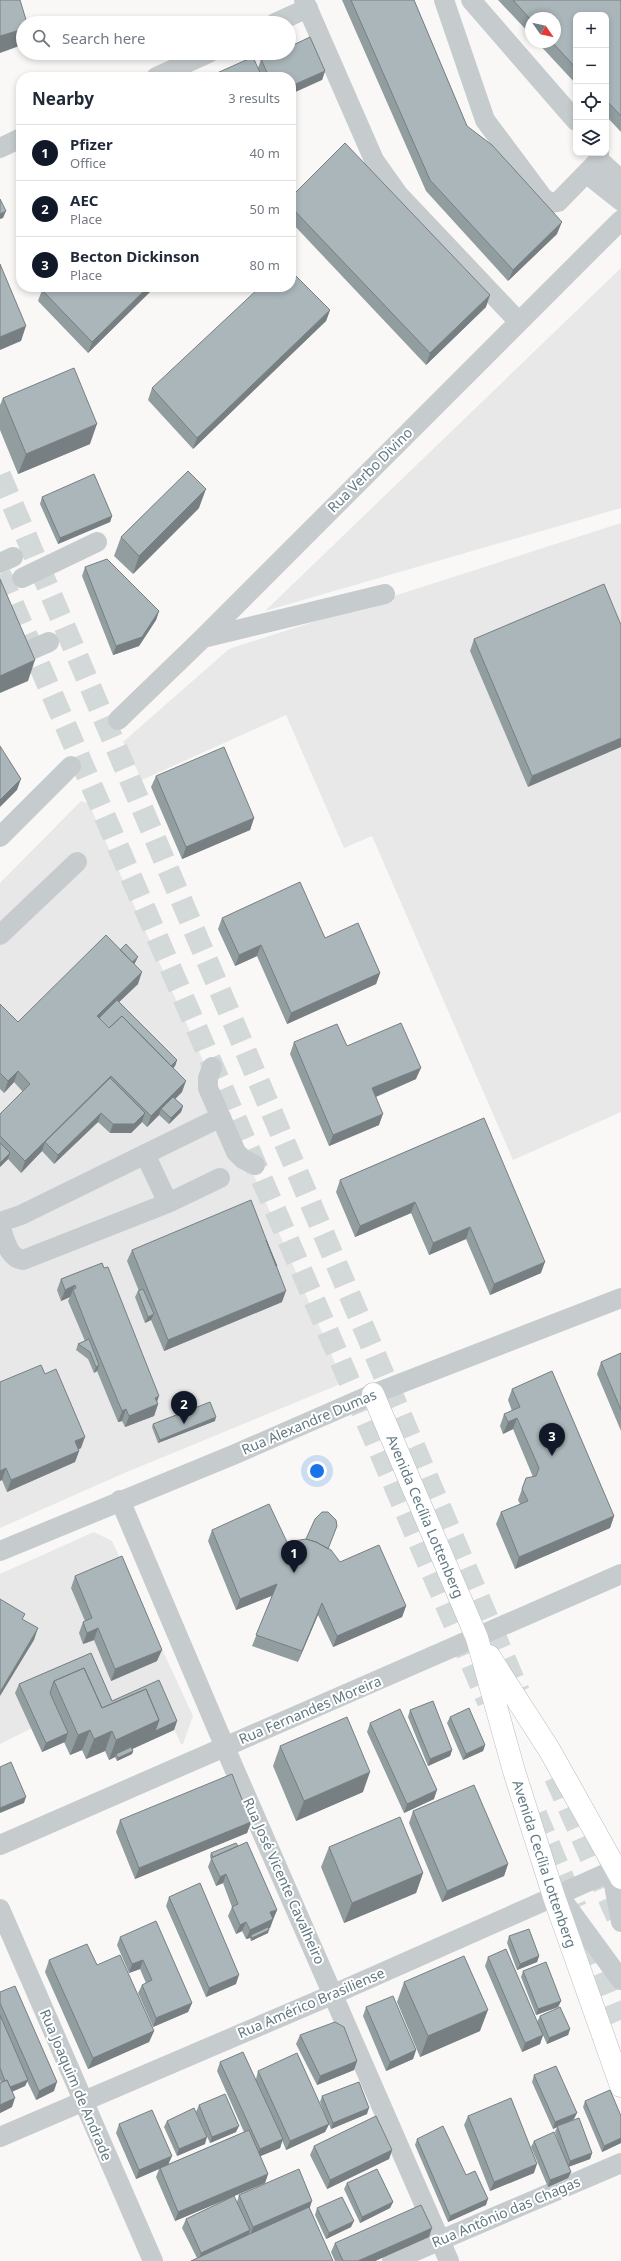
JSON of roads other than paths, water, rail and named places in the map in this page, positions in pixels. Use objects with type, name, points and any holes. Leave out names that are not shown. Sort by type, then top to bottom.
[{"type":"main road","name":"Avenida Cecília Lottenberg","points":[[373,1394],[477,1638],[514,1771],[621,2086]]},
{"type":"main road","name":"Avenida Cecília Lottenberg","points":[[477,1638],[550,1751],[616,1868]]},
{"type":"street","points":[[444,0],[485,120],[544,199],[552,203],[558,202],[595,163]]},
{"type":"street","points":[[471,0],[575,120]]},
{"type":"street","points":[[286,16],[306,4],[374,160],[398,194],[518,322]]},
{"type":"street","points":[[167,72],[194,60]]},
{"type":"street","points":[[0,148],[16,140]]},
{"type":"street","points":[[595,163],[621,180]]},
{"type":"street","points":[[595,163],[621,200]]},
{"type":"street","name":"Rua Verbo Divino","points":[[118,720],[203,638],[621,220]]},
{"type":"street","points":[[22,578],[98,542]]},
{"type":"street","points":[[203,638],[384,594]]},
{"type":"street","points":[[17,656],[49,642]]},
{"type":"street","points":[[0,837],[71,766]]},
{"type":"street","points":[[0,935],[77,862]]},
{"type":"street","points":[[212,1067],[208,1078],[208,1088],[236,1152],[243,1159],[256,1165]]},
{"type":"street","points":[[0,1222],[21,1215],[221,1117]]},
{"type":"street","points":[[145,1154],[168,1203]]},
{"type":"street","points":[[0,1226],[11,1254],[17,1260],[24,1260],[168,1203],[220,1178]]},
{"type":"street","name":"Rua Alexandre Dumas","points":[[0,1551],[120,1500],[233,1455],[373,1394],[621,1298]]},
{"type":"street","name":"Rua José Vicente Cavalheiro","points":[[120,1500],[225,1746],[450,2261]]},
{"type":"street","name":"Rua Fernandes Moreira","points":[[0,1846],[225,1746],[477,1638],[621,1574]]},
{"type":"street","points":[[616,1868],[621,1922]]},
{"type":"street","name":"Rua Américo Brasiliense","points":[[0,2137],[334,1994],[554,1892],[616,1868]]},
{"type":"street","points":[[554,1892],[621,1980]]},
{"type":"street","name":"Rua Joaquim de Andrade","points":[[0,1909],[153,2261]]},
{"type":"street","name":"Rua Antônio das Chagas","points":[[392,2261],[621,2163]]},
{"type":"tunnel","points":[[0,475],[519,1692]]},
{"type":"tunnel","points":[[0,574],[488,1702]]},
{"type":"tunnel","points":[[555,1777],[617,1917]]},
{"type":"tunnel","points":[[536,1814],[576,1908]]},
{"type":"tunnel","points":[[589,1942],[621,2020]]},
{"type":"place","name":"AEC","points":[[184,1424]]},
{"type":"place","name":"Becton Dickinson","points":[[552,1456]]},
{"type":"place","name":"Pfizer","points":[[294,1573]]}]
